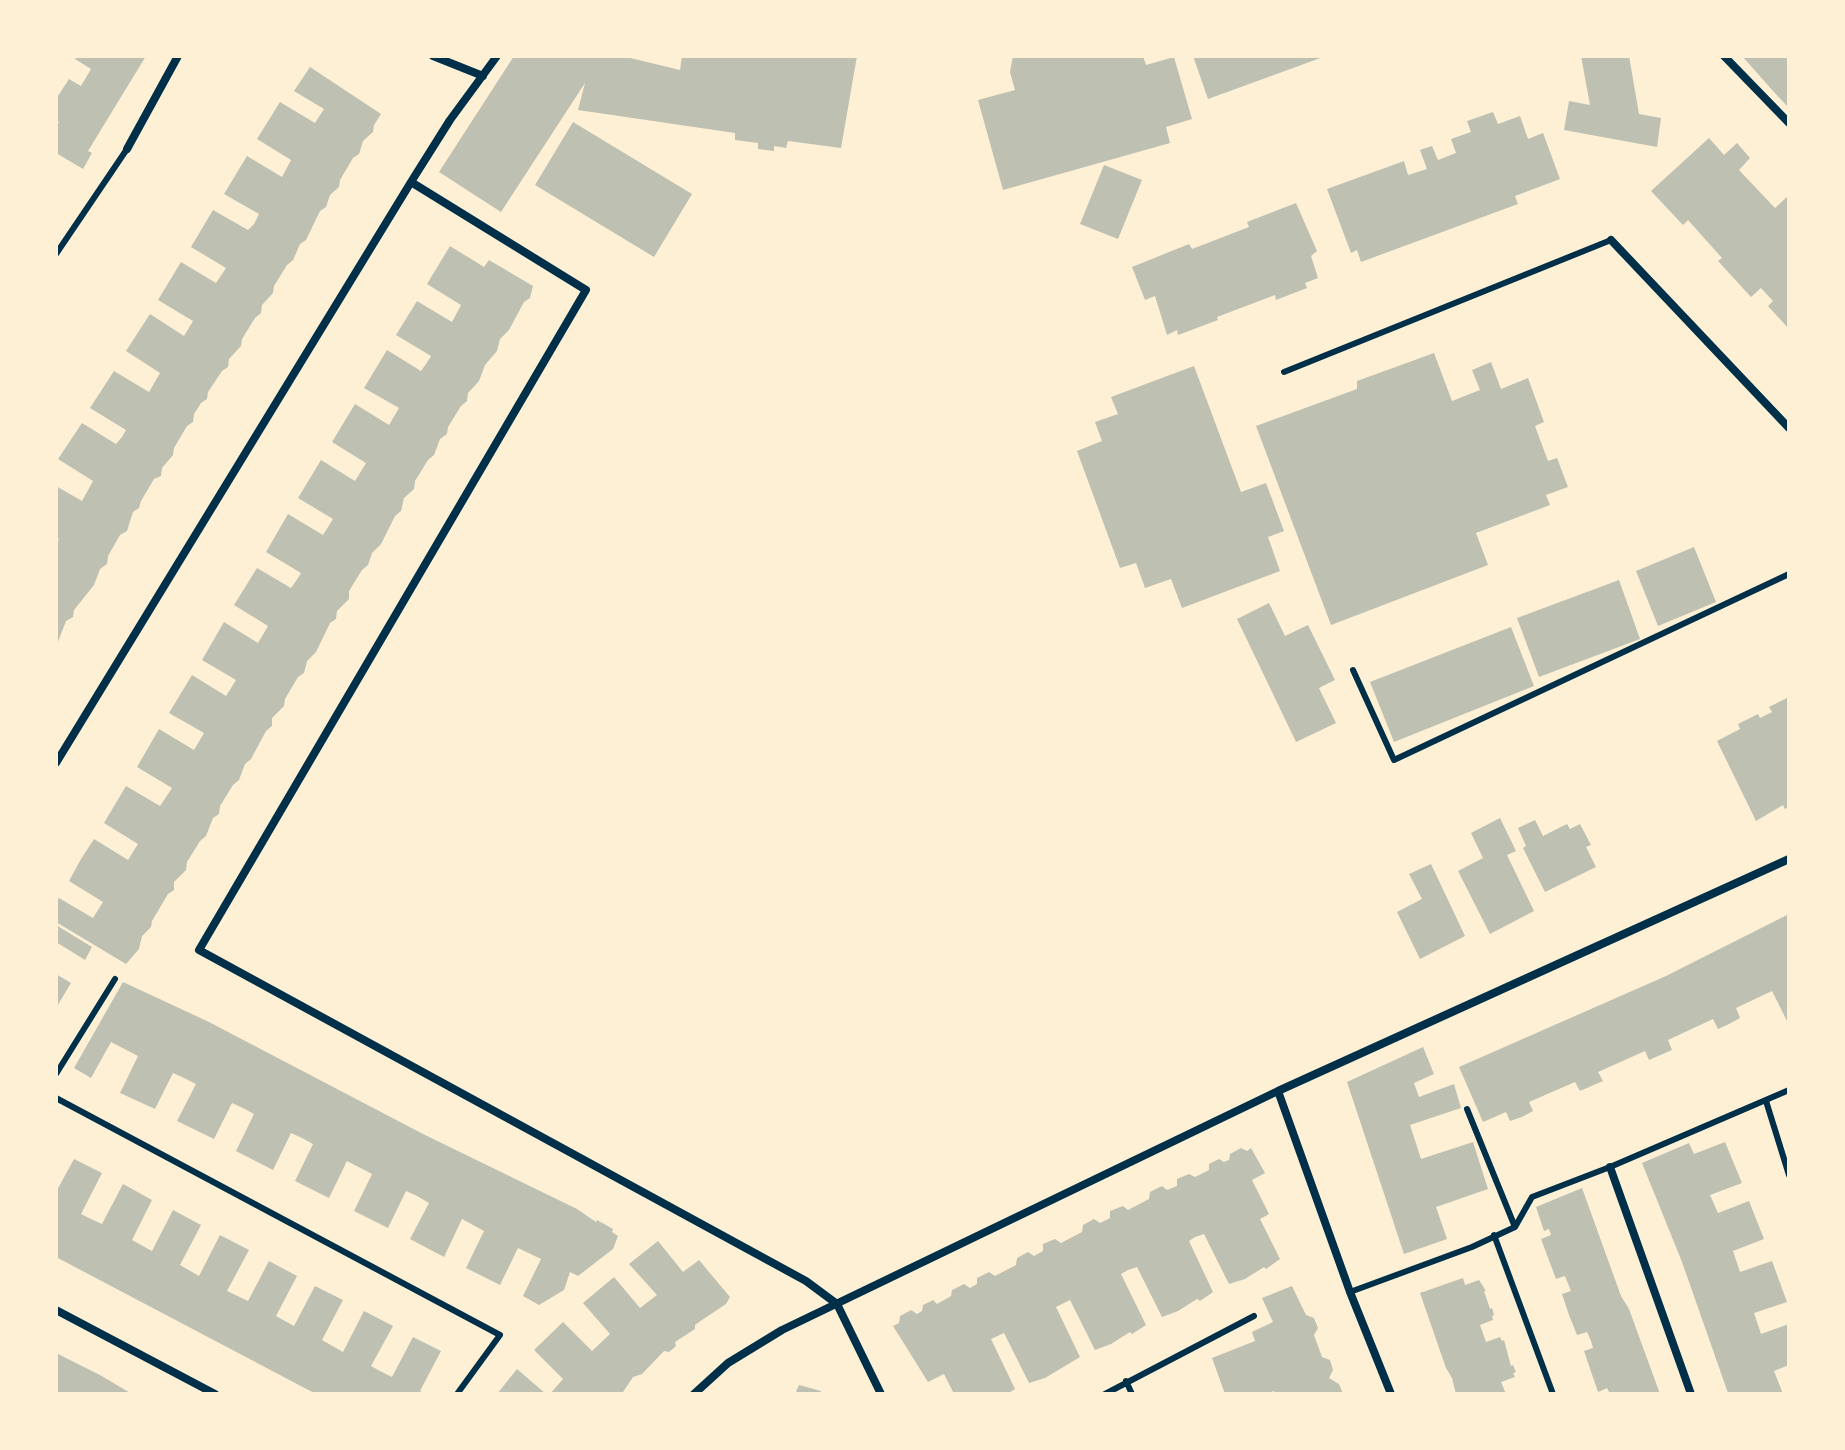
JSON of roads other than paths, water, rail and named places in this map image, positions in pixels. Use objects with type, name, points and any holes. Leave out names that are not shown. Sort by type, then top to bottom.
[{"type":"street","points":[[127,149],[178,56]]},
{"type":"street","points":[[433,56],[483,76]]},
{"type":"street","points":[[56,763],[411,182],[450,120],[497,56]]},
{"type":"street","points":[[1724,56],[1789,123]]},
{"type":"street","points":[[411,182],[586,290],[199,950],[806,1281],[837,1304],[881,1394]]},
{"type":"street","points":[[1611,240],[1789,428]]},
{"type":"street","points":[[694,1394],[728,1363],[782,1330],[1278,1091],[1789,859]]},
{"type":"street","points":[[1278,1091],[1350,1292],[1391,1394]]},
{"type":"street","points":[[1610,1167],[1691,1394]]},
{"type":"street","points":[[56,1310],[215,1394]]},
{"type":"lane","points":[[56,254],[127,149]]},
{"type":"lane","points":[[1284,372],[1611,240]]},
{"type":"lane","points":[[1353,670],[1394,760],[1789,574]]},
{"type":"lane","points":[[56,1074],[115,979]]},
{"type":"lane","points":[[1350,1292],[1472,1247],[1515,1227],[1532,1197],[1789,1090]]},
{"type":"lane","points":[[56,1098],[500,1335],[457,1394]]},
{"type":"lane","points":[[1766,1101],[1789,1175]]},
{"type":"lane","points":[[1467,1109],[1515,1227]]},
{"type":"lane","points":[[1494,1235],[1553,1394]]},
{"type":"lane","points":[[1105,1394],[1254,1316]]},
{"type":"lane","points":[[1126,1381],[1132,1394]]}]
